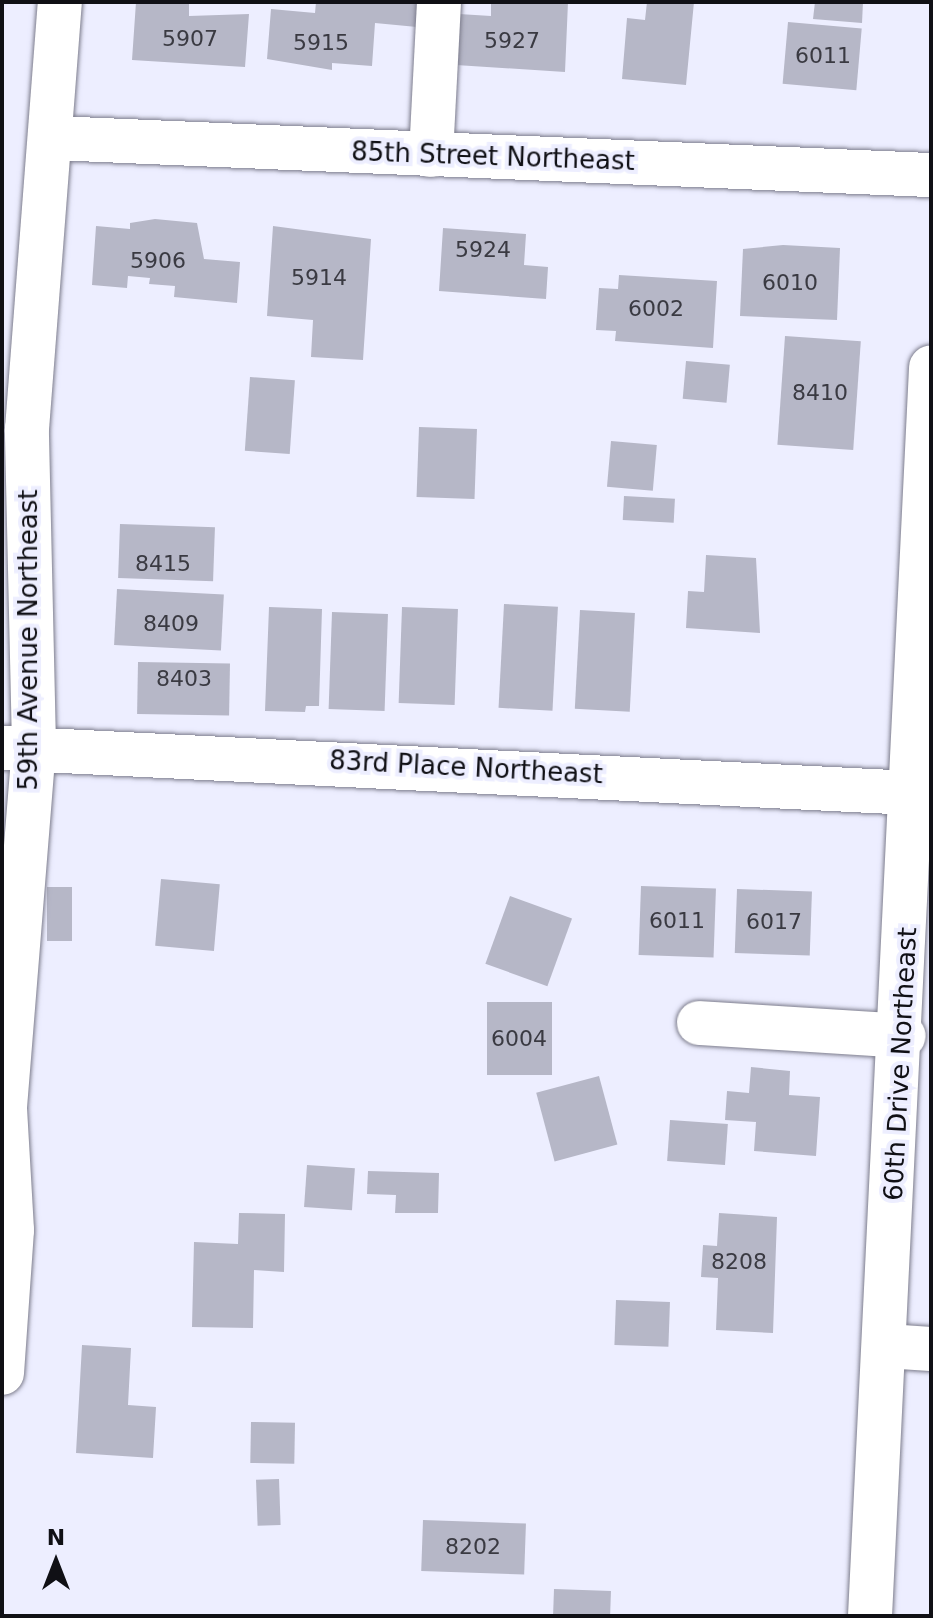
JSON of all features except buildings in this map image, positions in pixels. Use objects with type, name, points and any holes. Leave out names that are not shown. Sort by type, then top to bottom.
[{"type":"street","name":"59th Avenue Northeast","points":[[2,1373],[12,1230],[5,1107],[27,429],[54,138],[60,2]]},
{"type":"street","points":[[431,155],[439,2]]},
{"type":"street","name":"85th Street Northeast","points":[[54,138],[931,175]]},
{"type":"street","name":"60th Drive Northeast","points":[[870,1616],[904,1036],[922,793],[931,367]]},
{"type":"street","name":"83rd Place Northeast","points":[[18,746],[922,793]]},
{"type":"street","points":[[699,1023],[904,1036]]},
{"type":"street","points":[[886,1346],[931,1349]]}]
